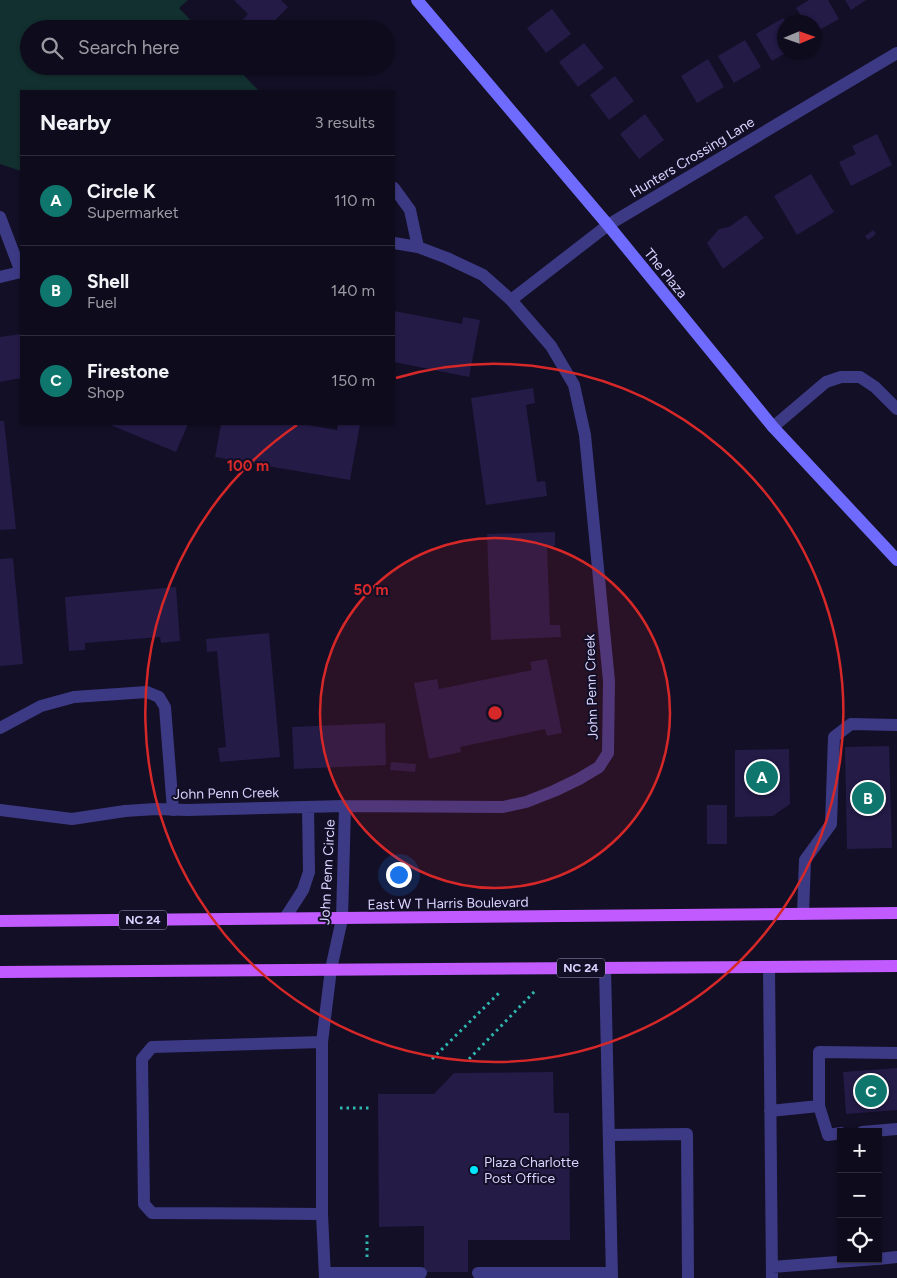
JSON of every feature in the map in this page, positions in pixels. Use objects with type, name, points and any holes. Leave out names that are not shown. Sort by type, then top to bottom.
[{"type":"main road","name":"The Plaza","points":[[417,0],[608,225],[773,427],[897,560]]},
{"type":"main road","name":"East W T Harris Boulevard","points":[[0,921],[897,913]]},
{"type":"main road","name":"NC 24","points":[[0,972],[897,966]]},
{"type":"street","name":"Hunters Crossing Lane","points":[[510,300],[608,225],[897,53]]},
{"type":"street","points":[[395,189],[410,210],[418,247]]},
{"type":"street","points":[[0,217],[20,269]]},
{"type":"street","name":"John Penn Creek","points":[[0,810],[72,819],[125,811],[345,806],[503,807],[526,802],[554,791],[579,779],[599,766],[608,752],[610,727],[609,681],[585,435],[574,385],[551,346],[510,300],[482,275],[447,258],[418,247],[395,243]]},
{"type":"street","points":[[0,277],[20,272]]},
{"type":"street","points":[[773,427],[826,382],[841,377],[860,377],[875,387],[897,409]]},
{"type":"street","points":[[0,728],[41,706],[74,697],[147,692],[160,697],[165,707],[173,810]]},
{"type":"street","points":[[803,914],[806,860],[830,824],[834,737],[851,724],[897,725]]},
{"type":"street","name":"John Penn Circle","points":[[325,1276],[322,1214],[322,1042],[331,969],[342,919],[345,806]]},
{"type":"street","name":"John Penn Circle","points":[[286,918],[303,890],[309,872],[308,807]]},
{"type":"street","points":[[769,967],[772,1273],[847,1263]]},
{"type":"street","points":[[478,1273],[612,1275],[605,968]]},
{"type":"street","points":[[322,1042],[152,1047],[142,1059],[144,1204],[152,1212],[183,1214],[322,1214]]},
{"type":"street","points":[[837,1134],[828,1134],[819,1106],[819,1052],[897,1052]]},
{"type":"street","points":[[770,1111],[819,1106]]},
{"type":"street","points":[[882,1130],[897,1129]]},
{"type":"street","points":[[609,1134],[687,1134],[688,1278]]},
{"type":"street","points":[[882,1259],[897,1258]]},
{"type":"street","points":[[325,1276],[366,1273],[421,1273]]},
{"type":"path","points":[[432,1059],[500,991]]},
{"type":"path","points":[[469,1059],[536,991]]},
{"type":"path","points":[[322,1108],[369,1108]]},
{"type":"path","points":[[366,1273],[367,1232]]},
{"type":"green space","points":[[0,0],[188,0],[179,8],[190,20],[20,20],[20,75],[244,75],[258,90],[20,90],[20,171],[0,164]]},
{"type":"building","points":[[234,0],[281,0],[288,7],[275,20],[242,20],[248,14]]},
{"type":"building","points":[[809,0],[828,0],[839,19],[822,29],[822,15],[800,15],[796,8]]},
{"type":"building","points":[[845,0],[866,0],[851,10]]},
{"type":"building","points":[[552,9],[571,34],[546,53],[527,28]]},
{"type":"building","points":[[777,22],[777,58],[772,61],[756,34]]},
{"type":"building","points":[[745,40],[761,67],[734,83],[718,56]]},
{"type":"building","points":[[584,43],[604,68],[578,87],[559,62]]},
{"type":"building","points":[[708,59],[724,87],[697,103],[681,76]]},
{"type":"building","points":[[615,76],[634,101],[609,120],[590,95]]},
{"type":"building","points":[[645,114],[664,140],[639,159],[620,134]]},
{"type":"building","points":[[877,134],[892,165],[851,186],[839,162],[856,154],[852,146]]},
{"type":"building","points":[[811,174],[834,212],[797,235],[774,196]]},
{"type":"building","points":[[746,215],[764,238],[723,269],[707,243],[719,229],[729,227]]},
{"type":"building","points":[[873,230],[876,234],[868,240],[865,236]]},
{"type":"building","points":[[395,311],[462,324],[463,317],[480,320],[469,377],[395,362]]},
{"type":"building","points":[[20,334],[20,378],[0,382],[0,337]]},
{"type":"building","points":[[533,388],[535,403],[526,405],[537,482],[545,481],[547,496],[486,505],[471,398]]},
{"type":"building","points":[[0,421],[4,421],[16,529],[0,530]]},
{"type":"building","points":[[110,425],[188,425],[176,452]]},
{"type":"building","points":[[221,425],[308,425],[337,430],[338,425],[360,425],[350,480],[215,457]]},
{"type":"building","points":[[555,532],[555,546],[547,547],[550,625],[560,625],[561,637],[491,640],[487,534]]},
{"type":"building","points":[[13,558],[23,664],[0,666],[0,559]]},
{"type":"building","points":[[176,587],[180,641],[161,643],[160,637],[85,643],[85,650],[69,651],[65,597]]},
{"type":"building","points":[[269,633],[280,757],[220,762],[218,748],[226,747],[217,651],[207,652],[206,639]]},
{"type":"building","points":[[547,659],[562,733],[547,736],[545,729],[460,747],[461,752],[429,759],[414,683],[437,679],[439,689],[532,670],[530,662]]},
{"type":"building","points":[[385,723],[386,765],[294,769],[292,727]]},
{"type":"building","points":[[889,746],[892,848],[847,849],[845,747]]},
{"type":"building","points":[[789,749],[790,804],[773,816],[735,817],[735,750]]},
{"type":"building","points":[[391,762],[416,764],[415,772],[390,770]]},
{"type":"building","points":[[707,805],[727,805],[727,844],[707,844]]},
{"type":"building","points":[[897,1068],[897,1110],[846,1114],[843,1072]]},
{"type":"building","name":"Plaza Charlotte Post Office","points":[[553,1072],[554,1113],[569,1113],[570,1240],[468,1240],[468,1272],[424,1272],[424,1226],[379,1227],[378,1094],[434,1094],[454,1073]]},
{"type":"place","name":"Circle K","points":[[762,777]]},
{"type":"place","name":"Shell","points":[[868,798]]},
{"type":"place","name":"Firestone","points":[[871,1091]]},
{"type":"place","name":"Plaza Charlotte Post Office","points":[[474,1170]]}]
